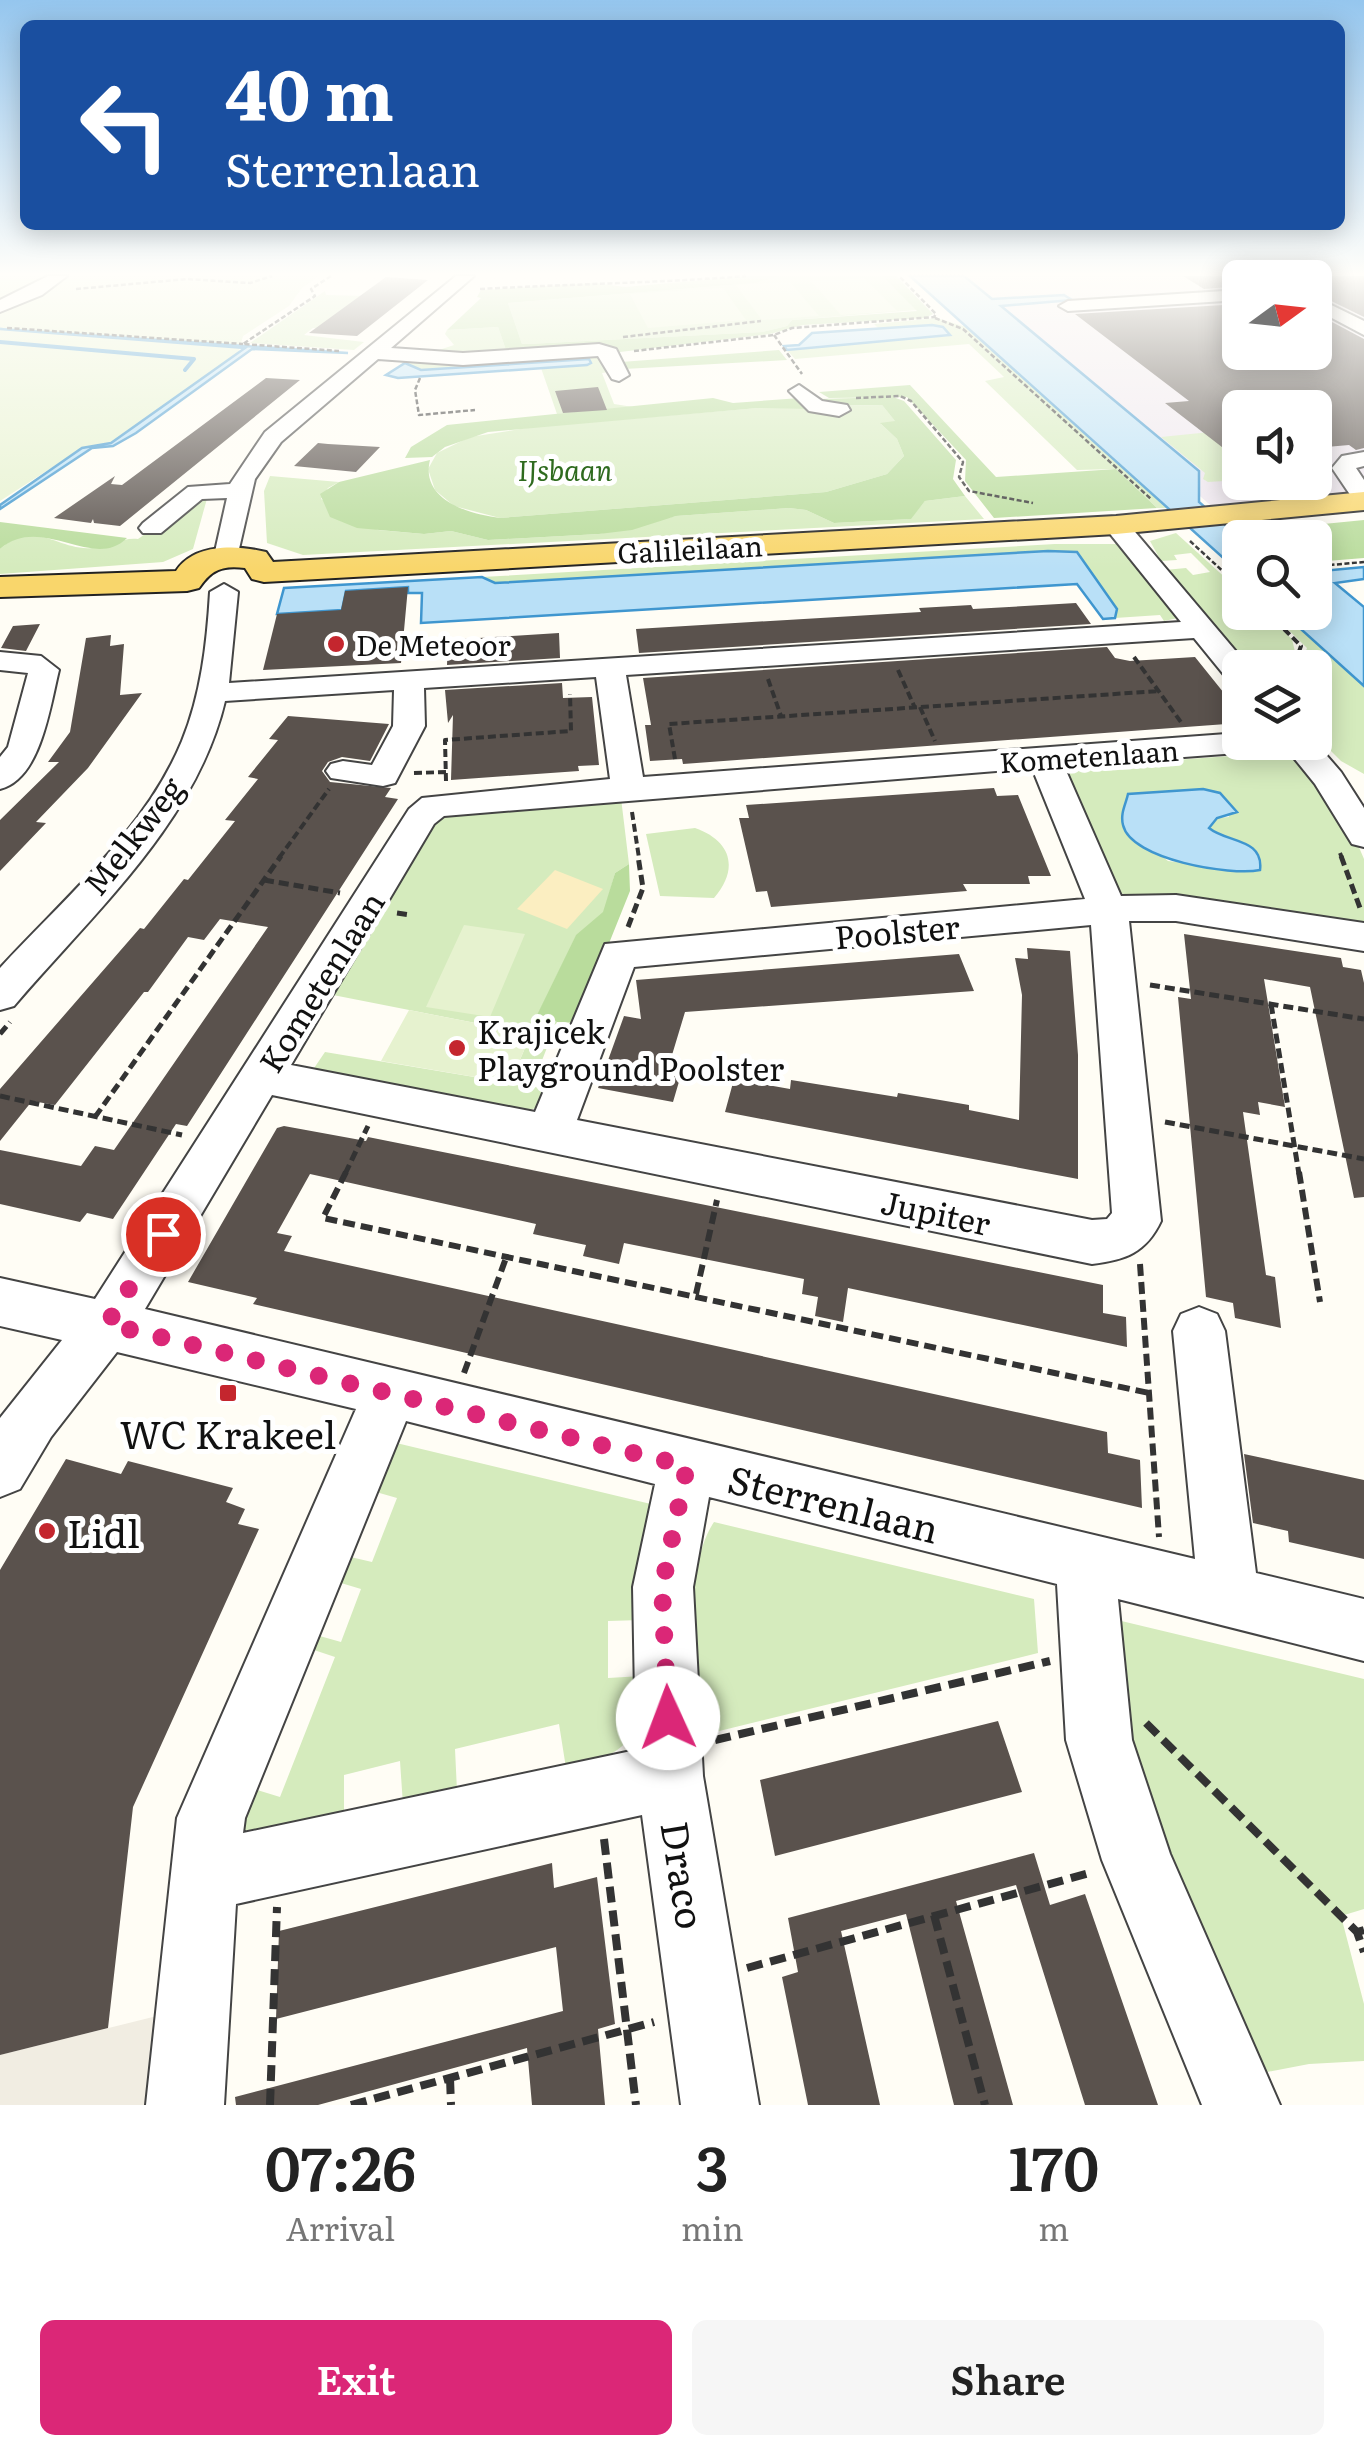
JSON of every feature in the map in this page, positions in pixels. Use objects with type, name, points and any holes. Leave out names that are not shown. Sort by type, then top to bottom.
[{"type":"main road","name":"Galileilaan","points":[[264,572],[1116,525],[1183,530],[1218,516],[1364,499]]},
{"type":"main road","points":[[0,587],[190,574],[227,556],[255,559],[264,572],[246,586],[224,592],[203,592],[190,574]]},
{"type":"street","points":[[227,556],[238,491],[253,462],[273,438],[349,374]]},
{"type":"street","points":[[802,385],[816,407],[846,404]]},
{"type":"street","points":[[1364,459],[1350,460],[1344,468],[1364,499]]},
{"type":"street","points":[[152,528],[196,492],[238,491]]},
{"type":"street","points":[[1116,525],[1222,654]]},
{"type":"street","name":"Melkweg","points":[[0,995],[16,956],[159,812],[193,754],[210,693],[224,592]]},
{"type":"street","points":[[210,693],[1201,629]]},
{"type":"street","points":[[0,661],[30,662],[44,670],[24,748],[0,779]]},
{"type":"street","points":[[610,667],[628,788]]},
{"type":"street","points":[[343,771],[383,776],[409,726],[409,680]]},
{"type":"street","name":"Kometenlaan","points":[[0,1469],[32,1418],[107,1324],[421,816],[434,806],[1222,744]]},
{"type":"street","points":[[1044,758],[1109,912],[1137,1221]]},
{"type":"street","points":[[1313,760],[1364,836]]},
{"type":"street","name":"Poolster","points":[[619,954],[1144,907],[1176,908],[1364,937]]},
{"type":"street","points":[[550,1132],[619,954]]},
{"type":"street","name":"Jupiter","points":[[261,1076],[1092,1242],[1119,1239],[1137,1221]]},
{"type":"street","name":"Sterrenlaan","points":[[0,1302],[390,1392],[1364,1630]]},
{"type":"street","points":[[1199,1332],[1229,1597]]},
{"type":"street","points":[[184,2105],[210,1818],[390,1392]]},
{"type":"street","name":"Draco","points":[[687,1466],[662,1587],[669,1764],[720,2105]]},
{"type":"street","points":[[1085,1562],[1099,1740],[1137,1860],[1241,2105]]},
{"type":"street","points":[[203,1876],[598,1791],[669,1764]]},
{"type":"path","points":[[796,374],[802,385]]},
{"type":"path","points":[[1013,374],[1150,498]]},
{"type":"path","points":[[420,378],[416,390],[419,415],[475,410]]},
{"type":"path","points":[[846,404],[900,396],[911,402],[963,462],[958,477],[969,491],[1059,510],[1074,527]]},
{"type":"path","points":[[1183,530],[1222,569]]},
{"type":"path","points":[[1332,566],[1364,562]]},
{"type":"path","points":[[1286,630],[1302,646],[1300,650]]},
{"type":"path","points":[[1118,634],[1199,746]]},
{"type":"path","points":[[888,649],[946,765]]},
{"type":"path","points":[[761,658],[781,717]]},
{"type":"path","points":[[446,804],[445,740],[571,731],[569,670]]},
{"type":"path","points":[[680,784],[668,724],[1159,692]]},
{"type":"path","points":[[95,1116],[343,771]]},
{"type":"path","points":[[619,954],[643,888],[628,788]]},
{"type":"path","points":[[264,880],[371,898]]},
{"type":"path","points":[[1115,980],[1364,1018]]},
{"type":"path","points":[[1271,1004],[1320,1302]]},
{"type":"path","points":[[0,1096],[220,1143]]},
{"type":"path","points":[[382,1099],[323,1218],[1149,1393]]},
{"type":"path","points":[[1127,1114],[1364,1159]]},
{"type":"path","points":[[696,1294],[724,1168]]},
{"type":"path","points":[[1137,1221],[1162,1581]]},
{"type":"path","points":[[452,1407],[506,1258]]},
{"type":"path","points":[[669,1764],[1093,1662],[1361,1931],[1364,1952]]},
{"type":"path","points":[[598,1791],[636,2105]]},
{"type":"path","points":[[270,2105],[278,1858]]},
{"type":"path","points":[[351,2105],[627,2029],[703,1994],[934,1915],[1137,1860]]},
{"type":"path","points":[[934,1915],[985,2105]]},
{"type":"path","points":[[450,2078],[451,2105]]},
{"type":"shaded area","points":[[1059,374],[1364,374],[1364,495],[1332,498],[1332,390],[1222,390],[1222,500],[1315,500],[1216,510]]},
{"type":"shaded area","points":[[169,2013],[162,2105],[0,2105],[0,2055]]},
{"type":"green space","points":[[0,374],[209,374],[111,443],[82,448],[0,501]]},
{"type":"green space","points":[[543,374],[602,374],[614,404],[633,407],[557,414]]},
{"type":"green space","points":[[1001,374],[1018,374],[1167,508],[1157,508],[1116,469],[1077,470],[985,381],[1004,377]]},
{"type":"green space","points":[[910,385],[996,477],[1116,469],[1157,508],[994,518],[965,481],[966,460],[907,397],[829,398],[819,392]]},
{"type":"green space","points":[[893,397],[904,401],[956,460],[953,479],[965,496],[925,501],[911,519],[834,523],[806,510],[789,508],[676,516],[632,530],[599,534],[488,540],[451,531],[424,534],[357,528],[330,517],[320,494],[339,482],[430,460],[432,485],[440,495],[475,513],[500,518],[826,492],[887,474],[904,456],[897,439],[880,423],[895,421],[882,405],[822,406],[819,399]]},
{"type":"green space","points":[[713,398],[733,403],[800,398],[812,409],[758,408],[488,432],[445,447],[432,457],[405,458],[411,447],[447,425]]},
{"type":"green space","name":"IJsbaan","points":[[882,405],[896,422],[881,424],[897,439],[904,456],[887,474],[826,492],[500,518],[454,506],[435,490],[428,469],[437,453],[470,437],[533,427],[758,408]]},
{"type":"green space","points":[[1222,431],[1222,481],[1203,479],[1205,473],[1161,437]]},
{"type":"green space","points":[[270,476],[339,482],[328,488],[321,499],[378,530],[424,534],[451,531],[488,540],[599,534],[676,516],[789,508],[806,510],[834,523],[910,519],[925,501],[965,496],[984,519],[303,555],[267,543],[264,491]]},
{"type":"green space","points":[[208,495],[193,549],[163,562],[0,574],[0,549],[13,540],[36,536],[92,548],[138,539],[200,496]]},
{"type":"green space","points":[[1364,520],[1364,558],[1332,561],[1332,523]]},
{"type":"green space","points":[[0,522],[127,538],[114,547],[99,549],[33,537],[0,549]]},
{"type":"green space","points":[[1176,533],[1222,575],[1222,630],[1282,630],[1292,639],[1295,650],[1233,650],[1165,570],[1186,568],[1193,575],[1210,572],[1191,553],[1174,555],[1177,560],[1161,561],[1150,541]]},
{"type":"green space","points":[[1055,544],[1119,544],[1178,618],[1115,618],[1117,609],[1076,552],[495,583],[482,577]]},
{"type":"green space","points":[[1288,630],[1302,630],[1324,650],[1307,648]]},
{"type":"green space","points":[[1332,657],[1364,686],[1364,774],[1332,752]]},
{"type":"green space","points":[[1222,757],[1222,760],[1300,760],[1352,831],[1364,859],[1364,930],[1118,893],[1063,775],[1065,768]],"holes":[[[1203,789],[1220,793],[1229,817],[1217,818],[1209,827],[1254,850],[1260,856],[1254,872],[1168,861],[1122,824],[1129,794]]]},
{"type":"green space","points":[[621,798],[629,864],[615,873],[604,912],[576,936],[538,1014],[557,1022],[532,1086],[554,1093],[548,1099],[532,1110],[504,1114],[500,1104],[326,1074],[308,1077],[325,1052],[510,1083],[531,1034],[333,995],[443,812]]},
{"type":"green space","points":[[695,828],[724,848],[729,867],[722,887],[714,898],[660,896],[646,834]]},
{"type":"green space","points":[[629,864],[630,891],[577,1023],[537,1015],[576,935],[603,912],[615,873]]},
{"type":"green space","points":[[464,925],[525,934],[490,1017],[426,1007]]},
{"type":"green space","name":"Krajicek Playground Poolster","points":[[409,1010],[531,1034],[510,1083],[381,1061]]},
{"type":"green space","points":[[388,1441],[655,1505],[642,1620],[608,1621],[608,1678],[642,1676],[633,1731],[626,1742],[605,1757],[566,1768],[559,1724],[455,1749],[457,1791],[403,1805],[400,1761],[344,1775],[344,1820],[244,1842],[233,1814],[247,1787],[280,1797],[335,1657],[305,1647],[309,1633],[341,1642],[361,1589],[331,1580],[342,1555],[372,1562],[397,1498],[369,1490]]},
{"type":"green space","points":[[714,1522],[1034,1599],[1038,1653],[699,1736],[692,1657],[693,1596],[704,1542]]},
{"type":"green space","points":[[1113,1619],[1364,1679],[1364,1909],[1341,1916],[1364,2004],[1364,2061],[1309,2064],[1267,2072],[1231,2028],[1148,1848]]},
{"type":"sand","points":[[555,870],[603,889],[567,929],[517,909]]},
{"type":"water","points":[[208,374],[217,374],[136,433],[113,446],[92,448],[0,509],[0,505],[82,448],[111,443]]},
{"type":"water","points":[[387,374],[453,374],[398,378]]},
{"type":"water","points":[[1019,374],[1083,374],[1199,471],[1199,502],[1222,522],[1222,557]]},
{"type":"water","points":[[1077,552],[1117,609],[1115,618],[1103,619],[1077,584],[421,623],[422,593],[408,593],[408,587],[346,591],[342,610],[277,614],[284,588],[482,577],[495,583]]},
{"type":"water","points":[[1364,567],[1364,579],[1335,583],[1364,607],[1364,686],[1332,657],[1332,650],[1324,650],[1302,630],[1332,630],[1332,570]]},
{"type":"water","points":[[1203,789],[1220,793],[1237,812],[1217,818],[1209,828],[1250,847],[1260,860],[1260,870],[1206,868],[1162,856],[1130,837],[1123,825],[1128,794]]},
{"type":"building","points":[[1154,374],[1364,374],[1364,448],[1332,446],[1332,390],[1222,390],[1222,447],[1165,403],[1189,401]]},
{"type":"building","points":[[266,378],[300,380],[120,526],[94,523],[93,519],[91,523],[54,518],[115,476],[111,484],[122,485]]},
{"type":"building","points":[[598,387],[607,410],[563,413],[555,391]]},
{"type":"building","points":[[318,443],[380,447],[356,472],[294,466]]},
{"type":"building","name":"De Meteoor","points":[[408,587],[401,663],[263,670],[277,614],[341,610],[345,591]]},
{"type":"building","points":[[1076,603],[1091,624],[639,653],[636,629],[921,612],[919,608]]},
{"type":"building","points":[[40,624],[26,651],[1,648],[13,626]]},
{"type":"building","points":[[559,633],[560,658],[447,665],[448,640]]},
{"type":"building","points":[[111,635],[110,646],[124,644],[120,695],[142,693],[88,768],[36,822],[46,823],[0,871],[0,820],[59,762],[48,762],[70,732],[86,638]]},
{"type":"building","points":[[1107,647],[1115,658],[1130,661],[1195,657],[1222,691],[1222,724],[683,764],[682,759],[650,761],[645,725],[651,725],[643,678]]},
{"type":"building","points":[[562,683],[563,698],[592,697],[599,765],[578,766],[579,771],[451,780],[453,715],[448,723],[445,690]]},
{"type":"building","points":[[288,716],[389,724],[370,761],[342,757],[328,762],[322,771],[330,782],[391,788],[385,797],[398,799],[187,1126],[176,1124],[113,1219],[87,1213],[80,1222],[0,1204],[0,1150],[81,1166],[95,1146],[114,1150],[268,927],[220,919],[204,940],[188,937],[55,1105],[32,1101],[0,1141],[0,1089],[184,879],[188,880],[235,821],[225,820],[258,779],[248,777],[278,740],[269,739]]},
{"type":"building","points":[[994,788],[997,796],[1018,795],[1051,876],[1028,876],[1030,884],[963,884],[967,891],[771,907],[767,891],[756,892],[739,818],[749,818],[746,805]]},
{"type":"building","points":[[1184,934],[1341,958],[1343,967],[1361,970],[1364,1197],[1354,1198],[1310,987],[1264,979],[1285,1107],[1258,1102],[1260,1115],[1243,1112],[1266,1275],[1275,1277],[1281,1328],[1235,1318],[1233,1303],[1206,1297],[1178,997],[1191,999]]},
{"type":"building","points":[[1027,948],[1070,951],[1078,1055],[1078,1179],[725,1112],[734,1079],[790,1089],[791,1080],[969,1105],[969,1110],[1019,1120],[1022,995],[1015,958],[1028,959]]},
{"type":"building","points":[[959,954],[974,991],[685,1012],[669,1065],[683,1068],[673,1102],[598,1088],[624,1016],[641,1019],[636,980]]},
{"type":"building","points":[[277,1128],[366,1141],[368,1137],[1103,1285],[1103,1313],[1126,1317],[1127,1347],[848,1288],[843,1322],[815,1316],[818,1297],[802,1294],[804,1279],[624,1243],[619,1264],[583,1256],[586,1245],[533,1234],[536,1224],[310,1174],[277,1233],[292,1236],[284,1251],[1107,1432],[1108,1453],[1140,1460],[1142,1508],[253,1304],[257,1298],[188,1282]]},
{"type":"building","points":[[1244,1454],[1364,1480],[1364,1559],[1289,1542],[1288,1531],[1253,1523]]},
{"type":"building","points":[[66,1459],[121,1474],[128,1461],[233,1488],[226,1502],[245,1509],[238,1524],[259,1529],[133,1807],[108,2028],[0,2055],[0,1570]]},
{"type":"building","points":[[998,1721],[1022,1792],[775,1856],[760,1780]]},
{"type":"building","points":[[1034,1853],[1050,1905],[1085,1894],[1158,2105],[1085,2105],[1016,1885],[956,1901],[1013,2105],[954,2105],[906,1914],[841,1931],[880,2105],[808,2105],[782,1977],[798,1972],[788,1918]]},
{"type":"building","points":[[552,1863],[554,1888],[597,1877],[615,2024],[598,2029],[605,2105],[532,2105],[527,2048],[318,2105],[236,2105],[235,2097],[563,2011],[556,1947],[276,2019],[279,1931]]},
{"type":"place","name":"De Meteoor","points":[[336,644]]},
{"type":"place","name":"Krajicek Playground Poolster","points":[[457,1048]]},
{"type":"place","name":"WC Krakeel","points":[[228,1393]]},
{"type":"place","name":"Lidl","points":[[47,1531]]},
{"type":"route","points":[[163,1234],[107,1324],[687,1466],[662,1587],[668,1718]]}]
